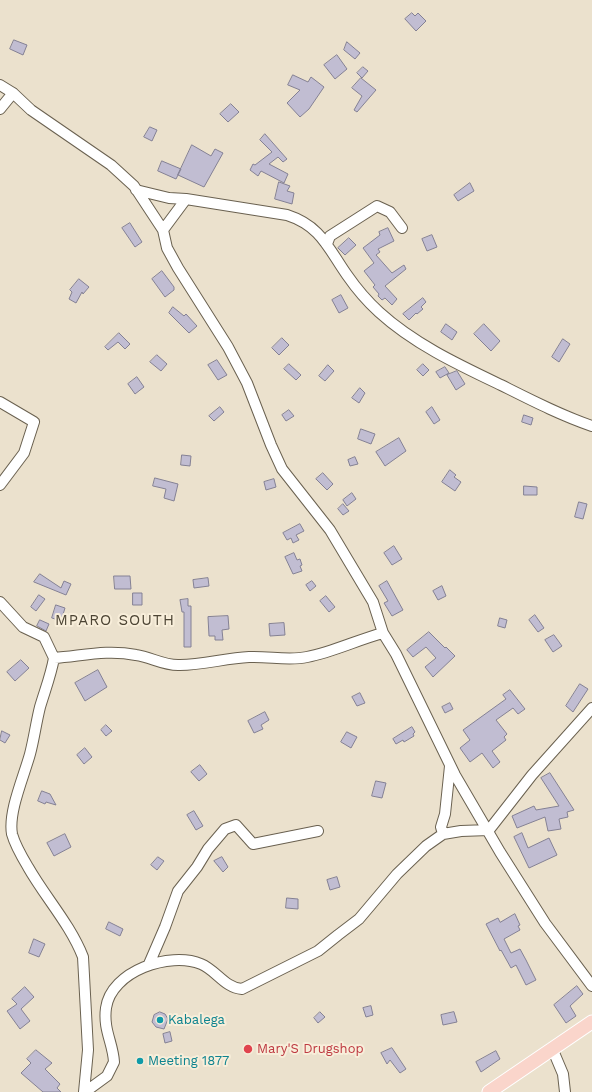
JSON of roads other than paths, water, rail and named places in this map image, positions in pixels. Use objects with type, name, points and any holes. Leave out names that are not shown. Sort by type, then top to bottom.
[{"type":"main road","points":[[489,1092],[592,1022]]},
{"type":"street","points":[[0,85],[13,93],[31,110],[111,165],[136,190],[163,230],[167,248],[228,347],[247,383],[282,469],[330,530],[373,602],[382,633],[396,654],[450,765],[500,852],[545,923],[592,986]]},
{"type":"street","points":[[0,109],[13,93]]},
{"type":"street","points":[[136,190],[169,198],[186,199],[287,215],[301,220],[312,227],[327,244],[348,276],[379,311],[415,340],[475,373],[545,407],[592,426]]},
{"type":"street","points":[[163,230],[186,199]]},
{"type":"street","points":[[327,244],[330,236],[377,206],[390,212],[402,228]]},
{"type":"street","points":[[0,402],[34,422],[24,453],[0,485]]},
{"type":"street","points":[[0,602],[23,627],[44,637],[54,658],[51,677],[41,706],[30,753],[16,801],[12,818],[12,833],[22,857],[40,888],[66,924],[78,944],[83,957],[88,1050],[85,1092]]},
{"type":"street","points":[[54,658],[98,652],[117,652],[178,665],[251,657],[280,657],[295,659],[309,657],[382,633]]},
{"type":"street","points":[[85,1092],[107,1076],[114,1062],[106,1031],[106,1007],[110,995],[126,978],[149,964],[164,960],[180,959],[195,961],[212,969],[231,987],[242,989],[318,950],[348,927],[376,901],[417,854],[443,834],[461,831],[488,830],[532,775],[592,708]]},
{"type":"street","points":[[443,834],[441,827],[448,792],[450,765]]},
{"type":"street","points":[[149,964],[165,927],[178,891],[197,867],[208,849],[225,829],[236,825],[253,844],[318,831]]},
{"type":"street","points":[[552,1048],[563,1074],[565,1092]]},
{"type":"place","name":"Kabalega","points":[[160,1020]]},
{"type":"place","name":"Mary'S Drugshop","points":[[248,1049]]},
{"type":"place","name":"Meeting 1877","points":[[140,1061]]},
{"type":"district","name":"MPARO SOUTH","points":[[115,621]]}]
